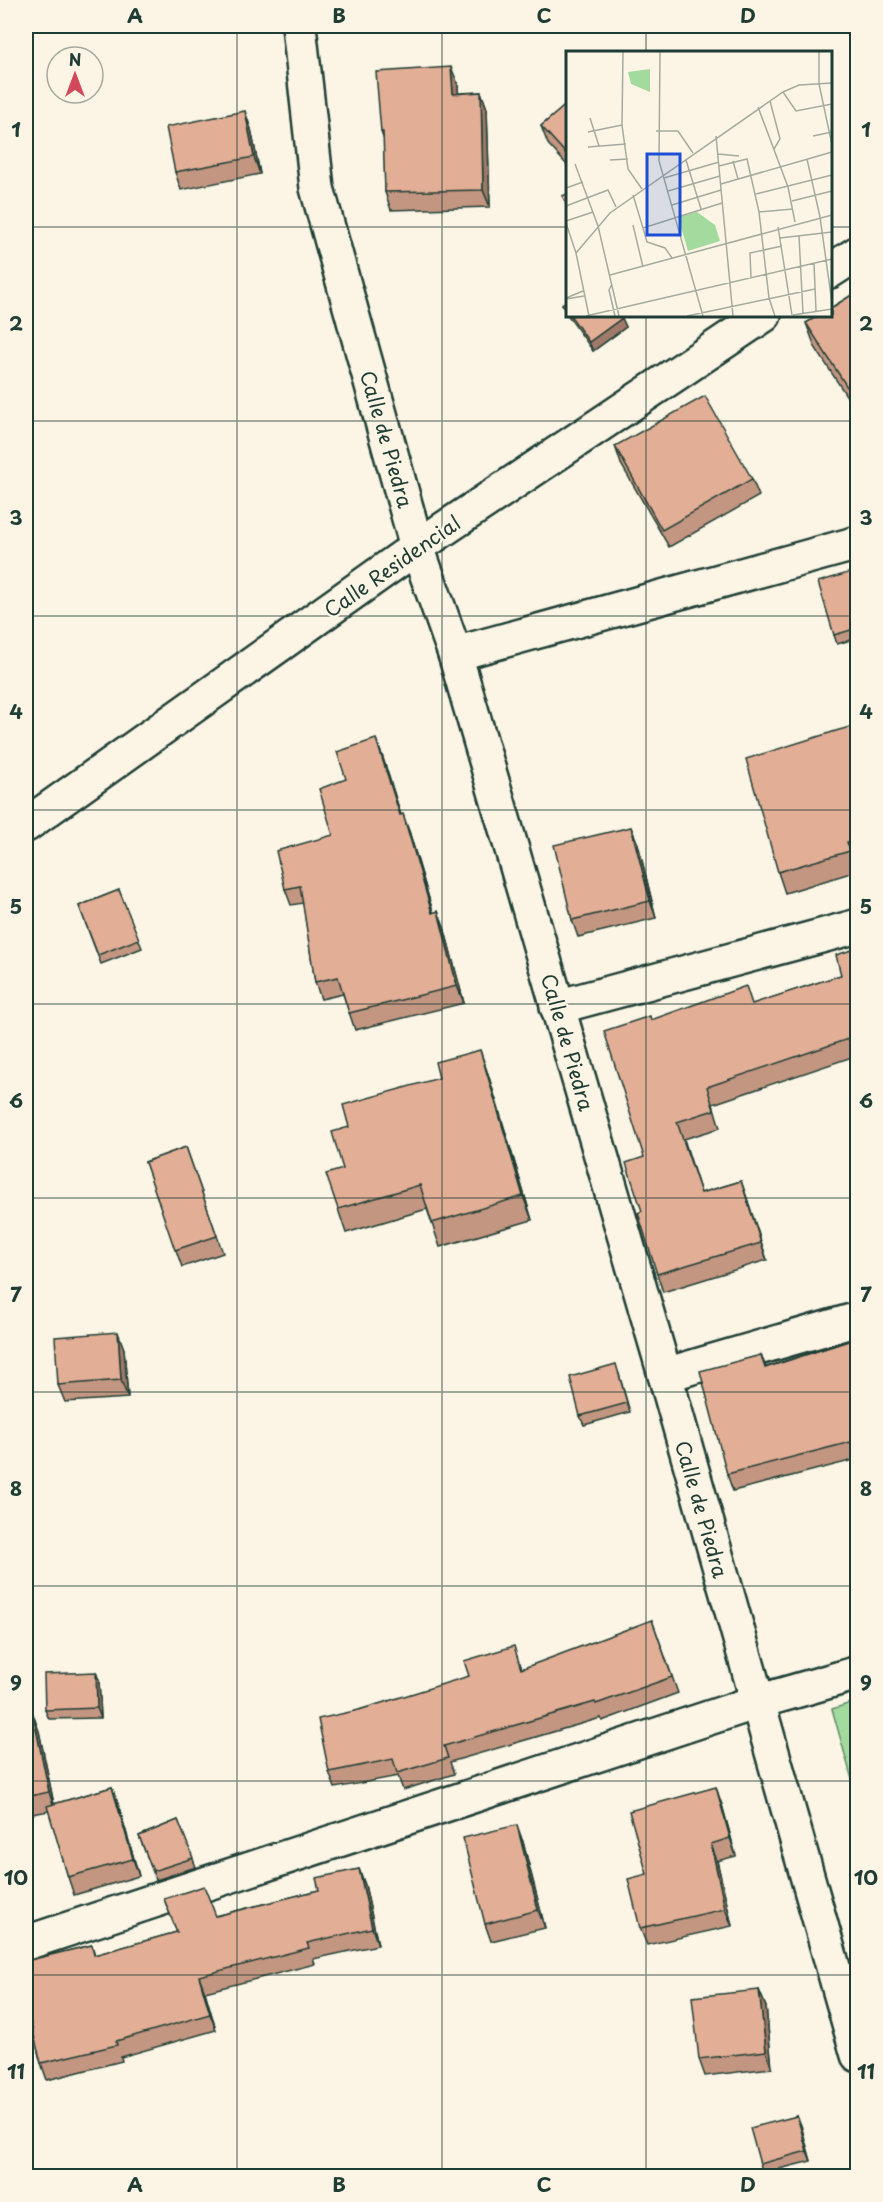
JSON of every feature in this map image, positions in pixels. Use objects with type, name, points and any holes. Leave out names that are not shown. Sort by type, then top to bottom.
[{"type":"street","name":"Calle de Piedra","points":[[298,26],[317,188],[417,547],[455,654],[665,1375],[858,2055]]},
{"type":"street","points":[[832,270],[858,253]]},
{"type":"street","name":"Calle Residencial","points":[[26,825],[417,547],[764,316]]},
{"type":"street","points":[[455,654],[858,543]]},
{"type":"street","points":[[557,1007],[858,926]]},
{"type":"street","points":[[665,1375],[858,1319]]},
{"type":"street","points":[[26,1943],[756,1702],[858,1673]]},
{"type":"green space","points":[[858,1701],[857,1797],[832,1709]]},
{"type":"building","points":[[451,67],[453,94],[481,92],[483,190],[385,192],[383,132],[381,132],[376,72]]},
{"type":"building","points":[[566,105],[566,154],[541,126]]},
{"type":"building","points":[[245,111],[254,157],[175,172],[166,127]]},
{"type":"building","points":[[858,291],[858,404],[806,323],[818,316],[832,316],[832,307]]},
{"type":"building","points":[[571,316],[621,316],[622,318],[589,342]]},
{"type":"building","points":[[705,396],[752,479],[662,530],[615,446]]},
{"type":"building","points":[[858,570],[858,628],[834,635],[818,582]]},
{"type":"building","points":[[858,725],[858,840],[847,842],[850,851],[778,872],[746,759]]},
{"type":"building","points":[[376,739],[400,815],[403,814],[432,913],[438,911],[457,986],[349,1013],[338,977],[315,982],[300,886],[285,889],[276,851],[333,835],[319,789],[346,779],[337,752]]},
{"type":"building","points":[[631,827],[650,901],[572,920],[554,845]]},
{"type":"building","points":[[119,890],[139,939],[98,955],[79,906]]},
{"type":"building","points":[[858,948],[858,1038],[857,1036],[707,1087],[714,1110],[677,1122],[701,1193],[741,1181],[761,1243],[657,1274],[638,1213],[642,1211],[626,1163],[644,1157],[604,1031],[650,1016],[651,1020],[746,986],[752,1004],[841,975],[836,955]]},
{"type":"building","points":[[480,1050],[523,1196],[432,1223],[420,1185],[338,1209],[326,1174],[343,1169],[332,1132],[349,1127],[343,1105],[439,1078],[435,1062]]},
{"type":"building","points":[[186,1147],[217,1236],[175,1250],[145,1162]]},
{"type":"building","points":[[118,1332],[121,1380],[58,1385],[55,1337]]},
{"type":"building","points":[[858,1338],[858,1448],[855,1441],[727,1474],[700,1371],[761,1355],[765,1368]]},
{"type":"building","points":[[616,1364],[627,1403],[580,1416],[570,1377]]},
{"type":"building","points":[[652,1620],[672,1677],[596,1704],[595,1702],[444,1746],[448,1758],[397,1773],[393,1759],[329,1772],[318,1719],[359,1710],[469,1676],[464,1661],[514,1646],[521,1669]]},
{"type":"building","points":[[96,1672],[97,1708],[45,1710],[44,1674]]},
{"type":"building","points":[[33,1714],[49,1792],[26,1797],[26,1715]]},
{"type":"building","points":[[112,1787],[133,1859],[68,1877],[47,1806]]},
{"type":"building","points":[[716,1787],[730,1838],[711,1844],[725,1909],[640,1928],[628,1879],[647,1874],[629,1811]]},
{"type":"building","points":[[178,1820],[193,1858],[153,1871],[139,1836]]},
{"type":"building","points":[[517,1825],[538,1910],[485,1924],[463,1838]]},
{"type":"building","points":[[359,1869],[372,1928],[307,1943],[309,1948],[199,1976],[210,2014],[116,2041],[117,2045],[41,2063],[26,2008],[26,1961],[92,1945],[94,1955],[177,1932],[164,1899],[204,1886],[216,1916],[319,1890],[316,1878]]},
{"type":"building","points":[[759,1990],[766,2051],[699,2059],[692,1997]]},
{"type":"building","points":[[797,2116],[807,2151],[760,2164],[750,2128]]}]
